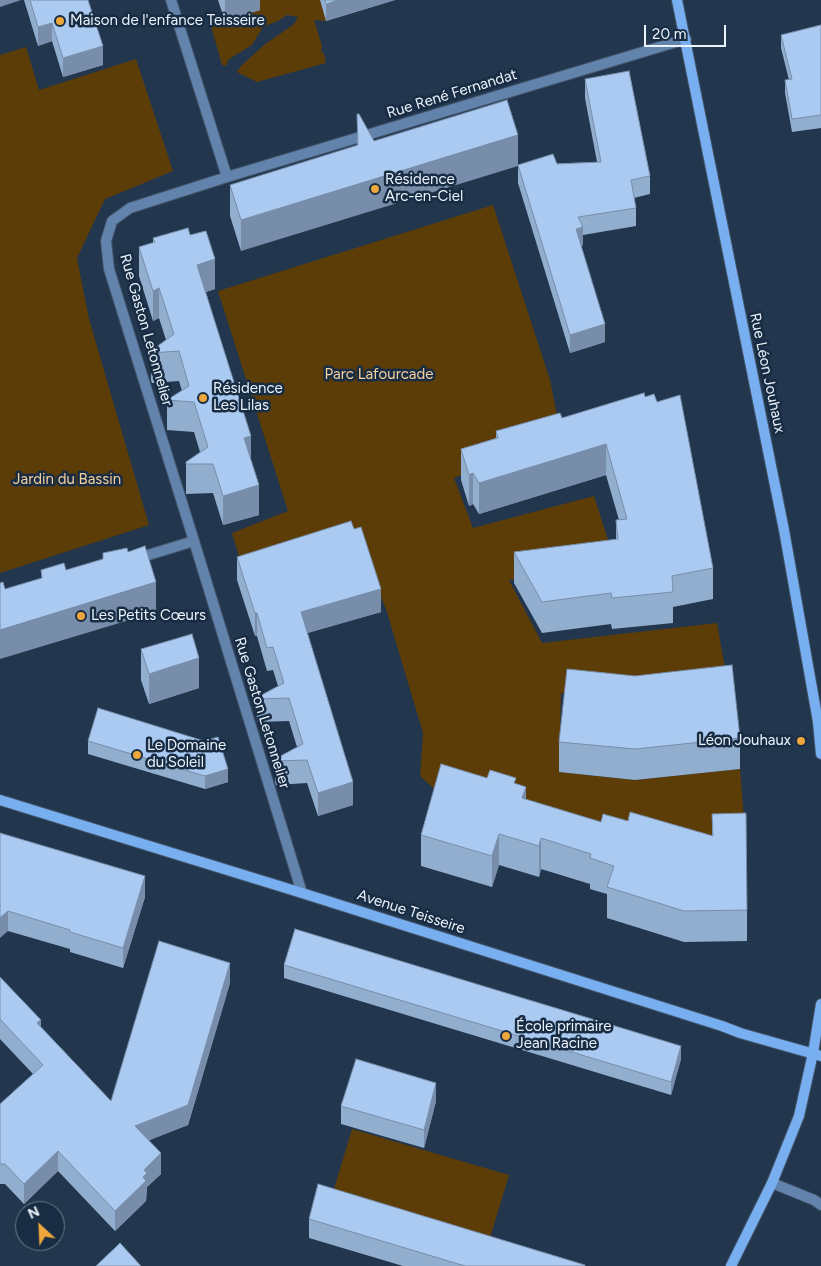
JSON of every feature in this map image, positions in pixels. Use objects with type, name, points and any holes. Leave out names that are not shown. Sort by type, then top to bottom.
[{"type":"street","points":[[171,0],[227,177]]},
{"type":"street","name":"Rue Léon Jouhaux","points":[[678,0],[784,530],[818,722],[821,754]]},
{"type":"street","name":"Rue René Fernandat","points":[[227,177],[686,39]]},
{"type":"street","name":"Rue Gaston Letonnelier","points":[[227,177],[130,208],[112,221],[106,241],[109,269],[302,893]]},
{"type":"street","points":[[130,561],[194,541]]},
{"type":"street","name":"Avenue Teisseire","points":[[0,800],[302,893],[740,1033],[817,1054]]},
{"type":"street","points":[[731,1266],[772,1183],[799,1116],[817,1054],[821,1004]]},
{"type":"street","points":[[772,1183],[814,1200],[821,1205]]},
{"type":"green space","points":[[257,0],[320,0],[326,21],[314,20],[322,46],[321,51],[324,54],[326,63],[257,82],[237,72],[264,45],[294,24],[298,17],[287,15],[263,27],[252,45],[229,59],[226,66],[222,65],[211,26],[260,10]]},
{"type":"green space","name":"Jardin du Bassin","points":[[26,47],[39,90],[136,59],[173,171],[105,199],[77,258],[89,319],[149,525],[0,573],[0,55]]},
{"type":"green space","name":"Parc Lafourcade","points":[[493,205],[550,380],[561,435],[454,478],[473,528],[594,496],[609,543],[605,566],[509,580],[542,643],[717,623],[728,686],[619,699],[561,693],[559,772],[635,780],[740,769],[746,844],[712,844],[441,795],[420,776],[423,733],[386,609],[357,538],[244,572],[232,533],[288,511],[218,291]]},
{"type":"green space","points":[[352,1129],[509,1175],[487,1248],[330,1202]]},
{"type":"building","name":"Maison de l'enfance Teisseire","points":[[30,0],[88,0],[103,46],[63,58],[52,23],[38,27]]},
{"type":"building","points":[[325,0],[338,0],[326,4]]},
{"type":"building","points":[[821,25],[821,115],[792,119],[785,80],[792,79],[781,35]]},
{"type":"building","points":[[629,71],[650,176],[631,180],[636,208],[578,217],[583,227],[576,229],[605,324],[570,335],[518,165],[553,154],[557,164],[601,162],[585,79]]},
{"type":"building","points":[[507,100],[518,135],[241,220],[230,185],[358,145],[357,114],[359,114],[374,141]]},
{"type":"building","points":[[188,228],[190,235],[206,231],[215,259],[197,265],[251,436],[244,438],[259,485],[223,496],[213,464],[186,464],[186,462],[208,447],[194,402],[167,400],[189,386],[179,351],[152,353],[151,351],[174,334],[159,288],[153,291],[139,247],[155,242],[153,238]]},
{"type":"building","points":[[644,393],[645,397],[654,394],[657,402],[680,395],[713,568],[672,576],[673,592],[612,598],[611,593],[542,602],[514,552],[618,539],[616,520],[627,519],[606,444],[479,483],[473,473],[469,475],[461,449],[498,438],[496,431],[560,413],[562,418]]},
{"type":"building","points":[[351,521],[354,529],[361,527],[381,589],[301,612],[353,782],[318,793],[307,760],[276,761],[275,759],[303,744],[289,698],[256,698],[284,683],[273,647],[267,648],[237,557]]},
{"type":"building","points":[[145,546],[156,582],[0,630],[0,583],[3,582],[5,589],[42,578],[41,570],[64,563],[66,570],[103,559],[103,553],[127,548],[128,552]]},
{"type":"building","points":[[192,634],[199,658],[149,674],[141,649]]},
{"type":"building","points":[[732,665],[740,738],[635,749],[559,742],[567,669],[635,676]]},
{"type":"building","points":[[98,708],[204,741],[218,737],[228,769],[205,776],[88,741]]},
{"type":"building","points":[[441,764],[487,778],[490,770],[516,778],[514,783],[526,787],[522,798],[601,822],[603,814],[628,821],[630,812],[713,836],[712,814],[746,813],[747,910],[684,911],[607,887],[614,866],[590,858],[591,854],[541,838],[539,846],[499,834],[492,856],[421,835]]},
{"type":"building","points":[[0,833],[145,876],[123,948],[8,911],[0,918]]},
{"type":"building","points":[[295,929],[681,1046],[671,1082],[284,965]]},
{"type":"building","points":[[159,941],[230,963],[188,1105],[135,1126],[161,1153],[144,1170],[147,1173],[143,1177],[146,1181],[115,1211],[58,1151],[24,1184],[5,1164],[0,1164],[0,1104],[43,1065],[0,1019],[0,977],[41,1020],[37,1023],[111,1101]]},
{"type":"building","points":[[356,1059],[436,1083],[424,1130],[341,1106]]},
{"type":"building","points":[[318,1184],[585,1266],[465,1266],[309,1219]]},
{"type":"building","points":[[120,1243],[141,1266],[96,1266]]},
{"type":"place","name":"Maison de l'enfance Teisseire","points":[[60,21]]},
{"type":"place","name":"Résidence Arc-en-Ciel","points":[[375,189]]},
{"type":"place","name":"Résidence Les Lilas","points":[[203,398]]},
{"type":"place","name":"Les Petits Cœurs","points":[[81,616]]},
{"type":"place","name":"Léon Jouhaux","points":[[801,741]]},
{"type":"place","name":"Le Domaine du Soleil","points":[[137,755]]},
{"type":"place","name":"École primaire Jean Racine","points":[[506,1036]]}]
